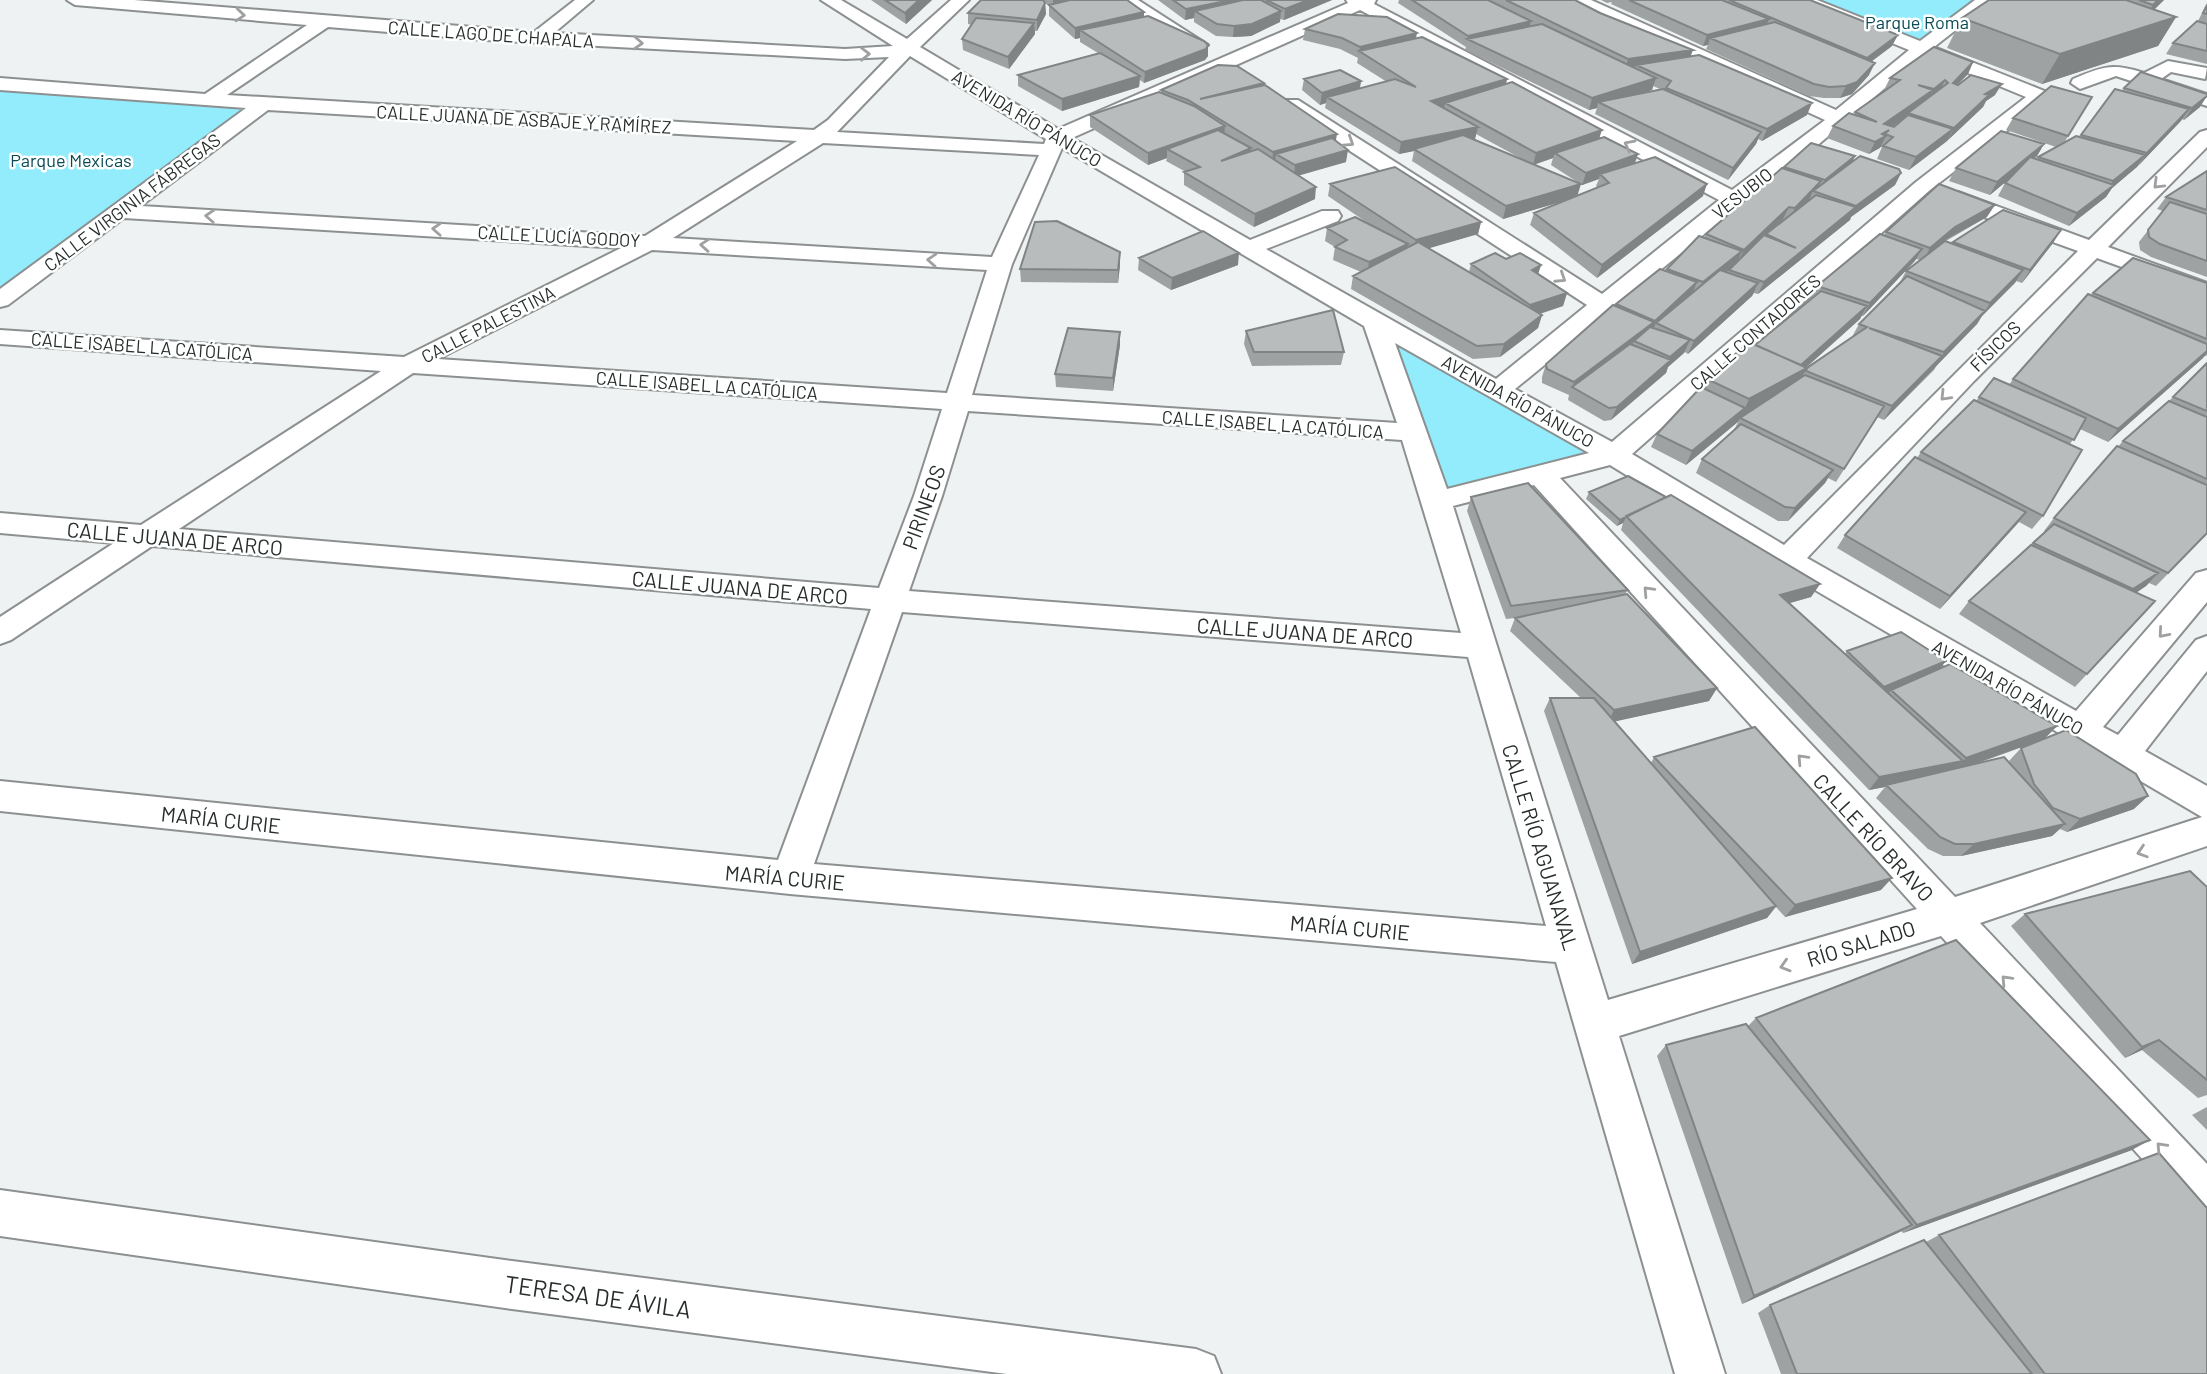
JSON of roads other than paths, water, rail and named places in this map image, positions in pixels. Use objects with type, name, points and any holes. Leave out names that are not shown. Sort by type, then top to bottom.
[{"type":"street","name":"CALLE LAGO DE CHAPALA","points":[[78,0],[538,38],[845,54],[879,54],[908,48]]},
{"type":"street","points":[[538,38],[585,0]]},
{"type":"street","name":"AVENIDA RÍO PÁNUCO","points":[[829,0],[908,48],[1053,144],[1249,248],[1499,389],[2207,804]]},
{"type":"street","name":"CALLE PALESTINA","points":[[0,632],[407,365],[652,241],[818,137],[961,0]]},
{"type":"street","points":[[1126,0],[1251,79]]},
{"type":"street","points":[[1577,0],[1837,118]]},
{"type":"street","points":[[1802,0],[1922,48]]},
{"type":"street","name":"VESUBIO","points":[[1499,389],[1733,199],[1806,145],[1922,48],[1986,0]]},
{"type":"street","points":[[1053,144],[1361,1],[1733,199]]},
{"type":"street","name":"CALLE VIRGINIA FÁBREGAS","points":[[208,100],[323,22]]},
{"type":"street","name":"CALLE CONTADORES","points":[[1437,501],[1614,455],[1923,186],[2040,96],[1922,48]]},
{"type":"street","points":[[2146,80],[2168,66],[2205,73]]},
{"type":"street","points":[[2080,83],[2107,71],[2118,71],[2207,100]]},
{"type":"street","name":"CALLE JUANA DE ASBAJE Y RAMÍREZ","points":[[0,84],[264,104],[818,137],[1053,144]]},
{"type":"street","points":[[1275,94],[1603,305]]},
{"type":"street","name":"CALLE VIRGINIA FÁBREGAS","points":[[0,300],[264,104]]},
{"type":"street","name":"FÍSICOS","points":[[1787,560],[2092,248],[2207,136]]},
{"type":"street","name":"PIRINEOS","points":[[790,878],[888,600],[928,496],[1000,264],[1053,144]]},
{"type":"street","points":[[1806,145],[1832,154]]},
{"type":"street","points":[[1897,177],[2207,291]]},
{"type":"street","name":"CALLE LUCÍA GODOY","points":[[118,211],[1000,264]]},
{"type":"street","points":[[1249,248],[1330,216]]},
{"type":"street","name":"CALLE RÍO AGUANAVAL","points":[[1375,321],[1437,501],[1700,1374]]},
{"type":"street","name":"CALLE ISABEL LA CATÓLICA","points":[[0,337],[1415,433]]},
{"type":"street","name":"CALLE RÍO BRAVO","points":[[1541,475],[2207,1197]]},
{"type":"street","name":"CALLE JUANA DE ARCO","points":[[0,523],[888,600],[1480,646]]},
{"type":"street","points":[[2081,729],[2207,581]]},
{"type":"street","points":[[2123,754],[2207,648]]},
{"type":"street","name":"MARÍA CURIE","points":[[0,796],[790,878],[1571,946]]},
{"type":"street","name":"RÍO SALADO","points":[[1594,1024],[1947,917],[2207,831]]},
{"type":"street","name":"TERESA DE ÁVILA","points":[[0,1213],[1196,1374]]},
{"type":"park label","name":"Parque Roma","points":[[1917,22]]},
{"type":"park label","name":"Parque Mexicas","points":[[71,160]]}]
